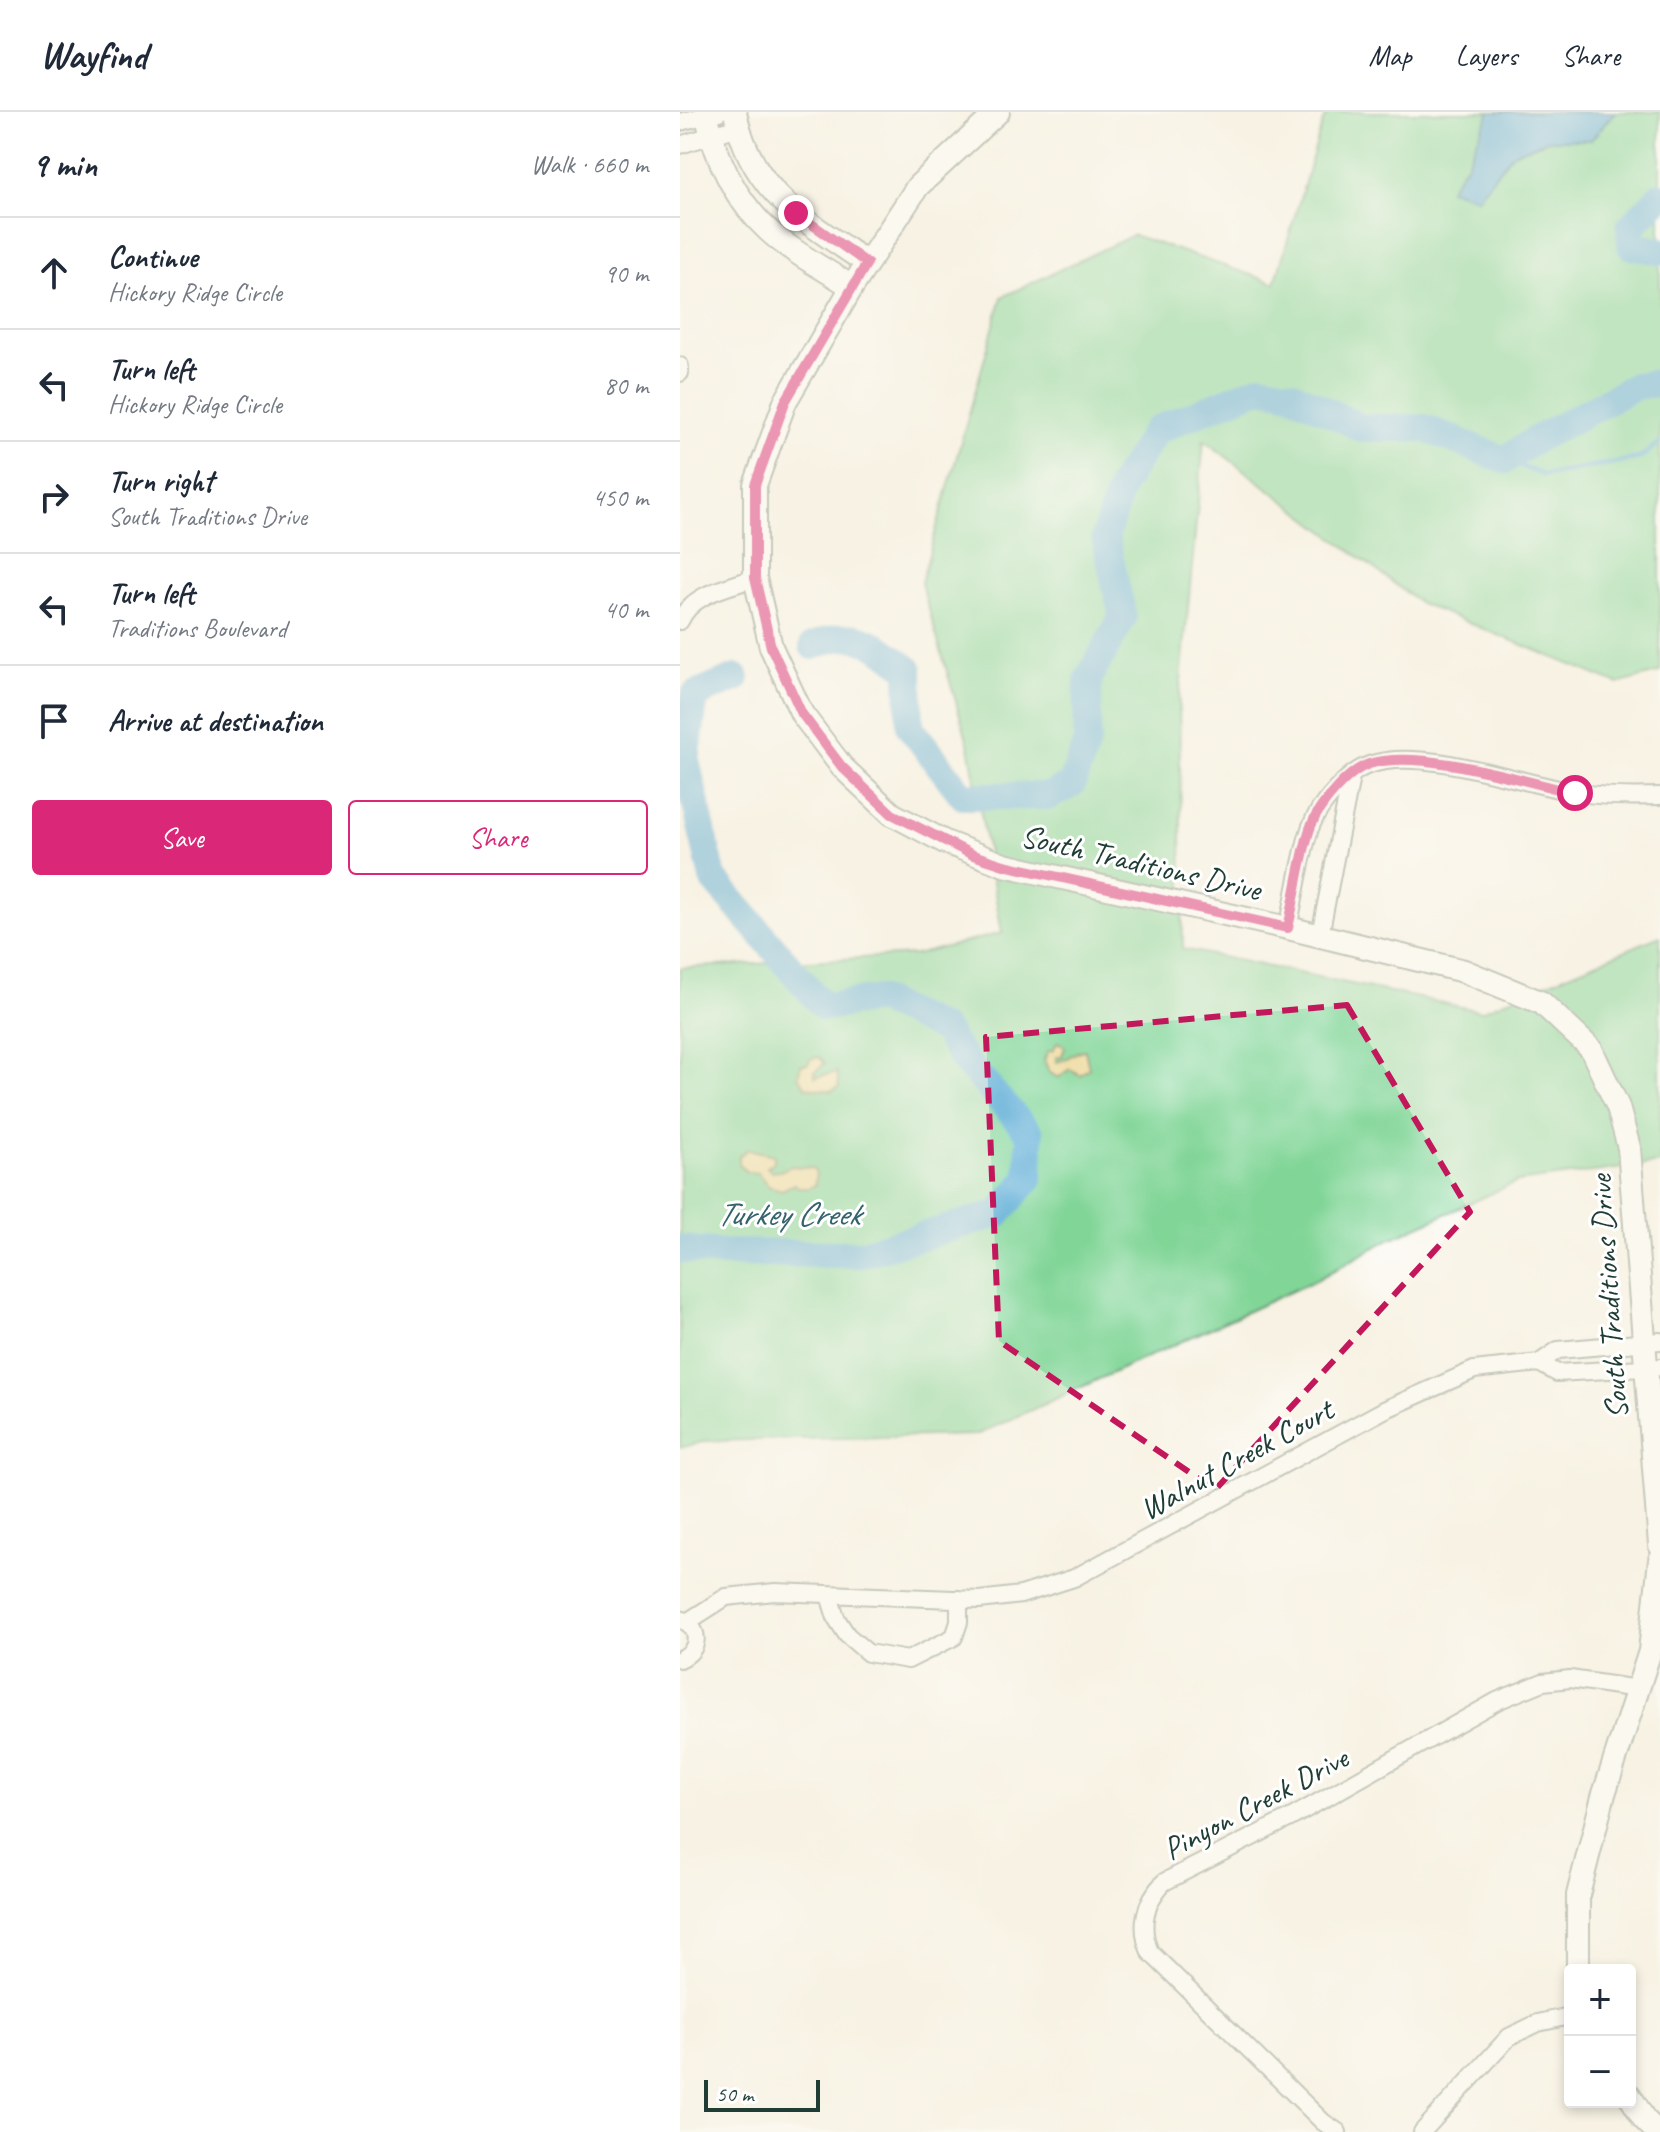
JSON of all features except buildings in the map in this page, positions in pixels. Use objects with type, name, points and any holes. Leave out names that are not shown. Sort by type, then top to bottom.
[{"type":"street","name":"South Traditions Drive","points":[[998,112],[918,186],[852,287],[785,402],[755,485],[755,578],[771,647],[802,714],[842,767],[892,814],[945,842],[1004,865],[1320,935],[1464,971],[1542,1003],[1591,1049],[1618,1107],[1629,1148],[1651,1341],[1660,1545]]},
{"type":"street","points":[[680,145],[711,119]]},
{"type":"street","points":[[711,119],[736,193],[769,231],[852,287]]},
{"type":"street","points":[[680,122],[736,119],[750,161],[770,190],[796,213],[867,263]]},
{"type":"street","points":[[680,366],[680,373]]},
{"type":"street","points":[[680,621],[683,613],[699,599],[755,578]]},
{"type":"street","points":[[1288,928],[1312,824],[1338,785],[1368,765],[1407,760],[1456,766],[1575,793],[1660,796]]},
{"type":"street","points":[[1320,935],[1351,777]]},
{"type":"street","name":"Walnut Creek Court","points":[[680,1659],[691,1653],[696,1644],[696,1634],[684,1620],[726,1597],[775,1592],[959,1599],[1021,1595],[1074,1578],[1384,1410],[1474,1370],[1539,1363],[1558,1350],[1651,1341]]},
{"type":"street","name":"Walnut Creek Court","points":[[1539,1363],[1557,1373],[1652,1368]]},
{"type":"street","points":[[1578,1964],[1578,1895],[1603,1797],[1650,1651],[1660,1560]]},
{"type":"street","points":[[829,1595],[836,1618],[847,1635],[868,1653],[908,1660],[954,1637],[959,1622],[959,1599]]},
{"type":"street","name":"Pinyon Creek Drive","points":[[1338,2132],[1323,2122],[1150,1952],[1145,1941],[1144,1915],[1152,1895],[1164,1882],[1292,1817],[1497,1701],[1543,1682],[1570,1679],[1638,1689]]},
{"type":"street","points":[[1422,2132],[1509,2037],[1538,2023],[1564,2017]]},
{"type":"street","points":[[1636,2106],[1657,2132]]},
{"type":"highlighted area","points":[[1347,1005],[1470,1212],[1215,1490],[999,1341],[986,1037]]},
{"type":"green space","points":[[1330,112],[1660,112],[1660,672],[1618,684],[1420,603],[1204,440],[1179,702],[1183,949],[1481,1011],[1660,936],[1660,1163],[1517,1182],[1390,1239],[1316,1280],[976,1435],[706,1441],[680,1448],[680,968],[915,955],[1002,933],[969,746],[921,583],[1002,297],[1133,235],[1275,283],[1323,121]]},
{"type":"sand","points":[[1058,1042],[1065,1047],[1062,1056],[1056,1057],[1056,1062],[1085,1050],[1089,1068],[1080,1075],[1070,1069],[1058,1078],[1049,1072],[1044,1060]]},
{"type":"sand","points":[[819,1057],[825,1063],[815,1072],[815,1077],[837,1072],[839,1087],[831,1091],[806,1087],[798,1076],[801,1065]]},
{"type":"sand","points":[[748,1149],[774,1155],[774,1162],[767,1167],[771,1171],[791,1166],[813,1168],[815,1185],[804,1188],[794,1184],[782,1190],[768,1186],[758,1173],[746,1172],[739,1164],[739,1156]]},
{"type":"water","points":[[1490,112],[1615,112],[1591,140],[1549,140],[1513,153],[1477,198],[1449,189],[1467,163]]},
{"type":"waterway","name":"Turkey Creek","points":[[1660,196],[1630,227],[1631,246],[1660,251]]},
{"type":"waterway","name":"Turkey Creek","points":[[813,646],[842,638],[865,640],[909,669],[910,727],[963,796],[1049,796],[1072,784],[1087,741],[1088,680],[1123,617],[1105,537],[1121,486],[1156,430],[1261,387],[1291,393],[1361,428],[1424,428],[1505,460],[1533,441],[1635,386],[1660,383]]},
{"type":"waterway","points":[[1505,460],[1543,475],[1640,458],[1660,442]]},
{"type":"waterway","name":"Turkey Creek","points":[[680,1249],[723,1253],[860,1254],[998,1214],[1029,1178],[1030,1134],[963,1059],[944,1030],[878,999],[824,1007],[713,878],[686,761],[695,695],[736,678]]},
{"type":"route","points":[[796,213],[867,263],[785,402],[755,485],[755,578],[771,647],[802,714],[842,767],[892,814],[973,855],[1004,865],[1288,928],[1312,824],[1338,785],[1368,765],[1407,760],[1456,766],[1575,793]]}]
